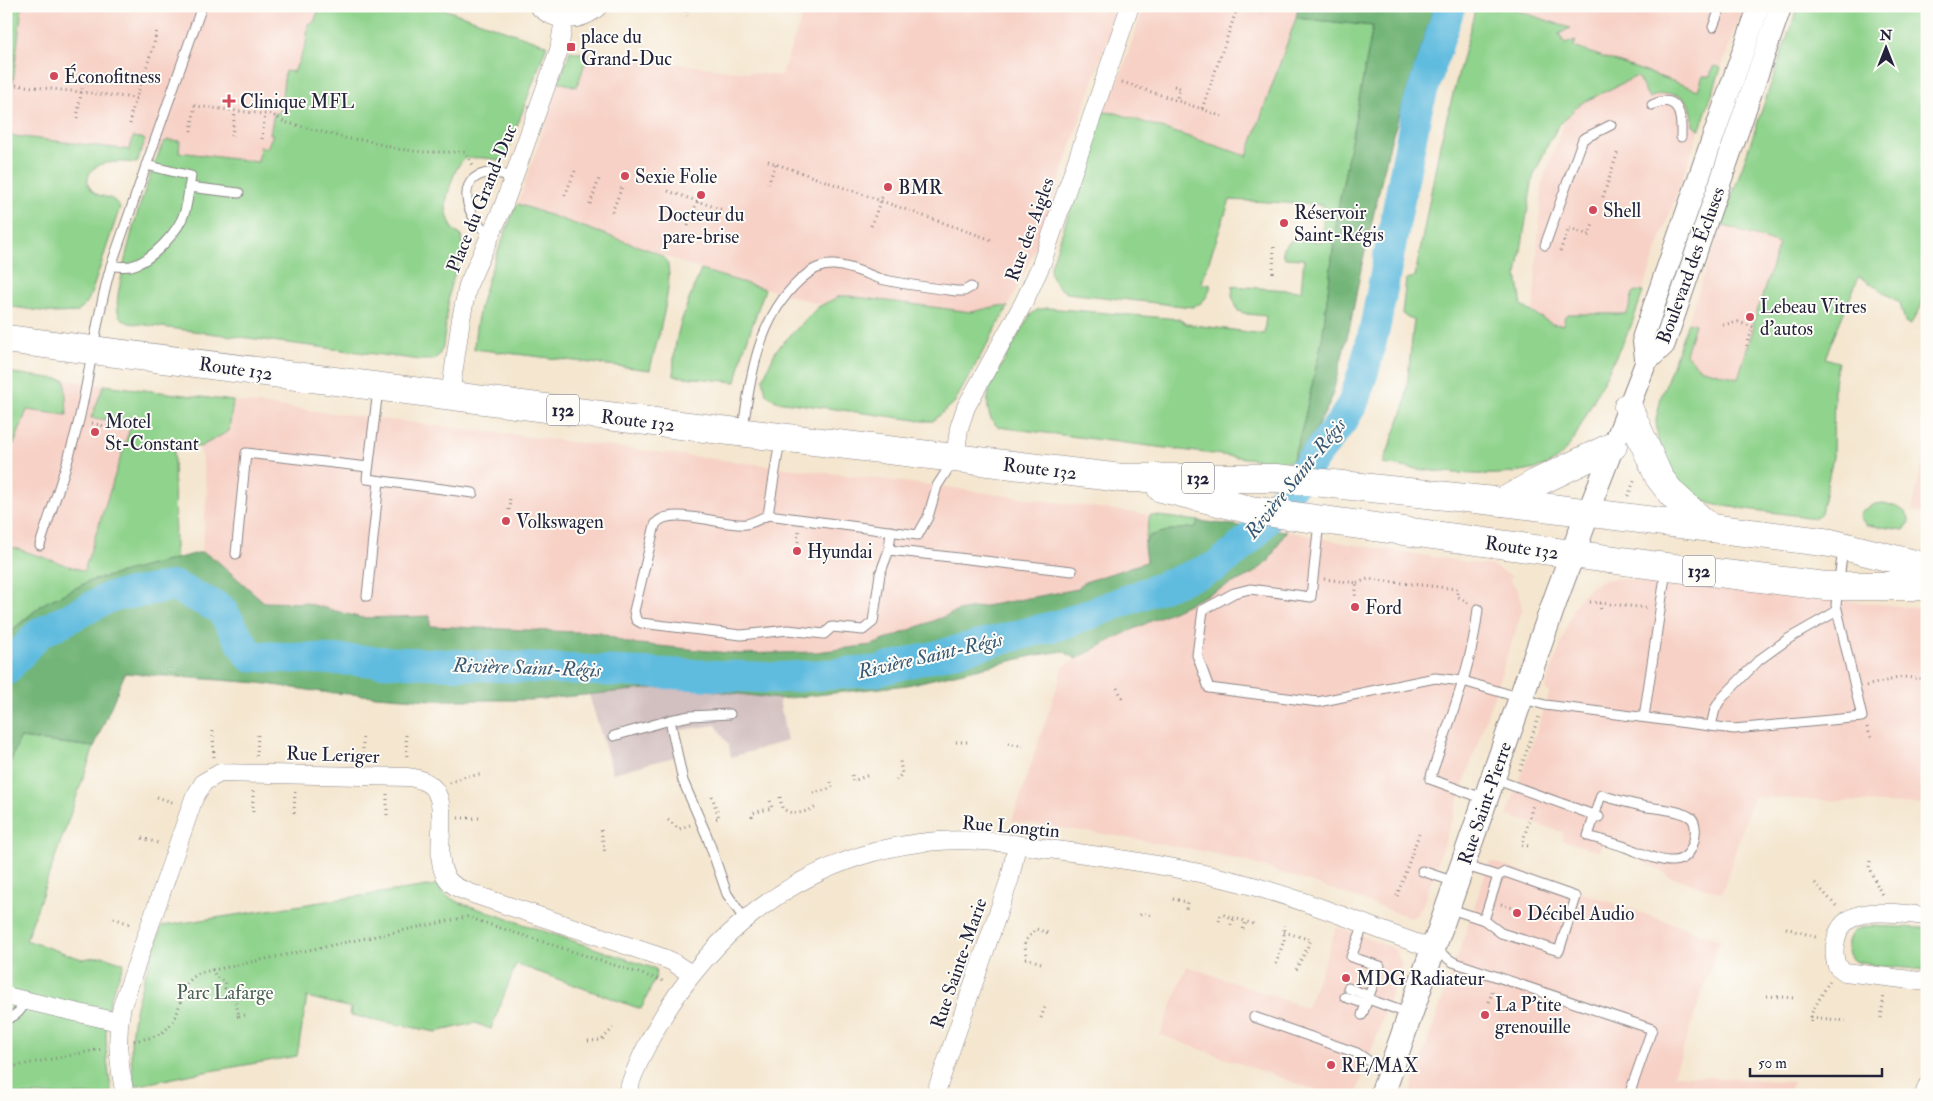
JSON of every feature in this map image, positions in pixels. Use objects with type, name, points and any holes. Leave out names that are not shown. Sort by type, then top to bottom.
[{"type":"highway","name":"Route 132","points":[[6,339],[743,433],[1121,478],[1276,478],[1504,502],[1831,543],[1927,567]]},
{"type":"highway","points":[[1628,407],[1646,445],[1654,468],[1662,482],[1672,494],[1710,528]]},
{"type":"highway","points":[[1504,502],[1536,483],[1613,446]]},
{"type":"highway","name":"Route 132","points":[[1121,478],[1250,510],[1667,567],[1837,598],[1927,586]]},
{"type":"main road","name":"Rue Saint-Pierre","points":[[1382,1095],[1489,789],[1532,701],[1572,554],[1588,512]]},
{"type":"street","points":[[538,6],[551,16],[564,19],[584,16],[599,6]]},
{"type":"street","name":"Rue des Aigles","points":[[955,459],[959,428],[966,407],[1024,302],[1041,265],[1130,6]]},
{"type":"street","name":"Boulevard des Écluses","points":[[1646,362],[1643,337],[1759,6]]},
{"type":"street","name":"Boulevard des Écluses","points":[[1646,362],[1664,344],[1782,6]]},
{"type":"street","name":"Place du Grand-Duc","points":[[450,396],[464,300],[514,177],[559,50],[564,19]]},
{"type":"street","points":[[1588,512],[1646,362]]},
{"type":"street","points":[[125,1095],[118,1045],[118,1022],[122,1006],[194,798],[204,782],[220,773]]},
{"type":"street","name":"Rue Leriger","points":[[220,773],[407,777],[425,782],[438,796]]},
{"type":"street","points":[[438,796],[442,808],[441,864],[448,880],[454,885],[479,896],[655,955],[671,961],[692,974]]},
{"type":"street","name":"Rue Longtin","points":[[626,1095],[634,1073],[661,1021],[692,974],[731,932],[776,895],[791,886],[834,865],[895,847],[936,842],[987,841],[1151,864],[1218,877],[1269,891],[1433,949]]},
{"type":"street","name":"Rue Sainte-Marie","points":[[934,1095],[1010,878],[1017,845]]},
{"type":"street","points":[[1927,916],[1866,914],[1848,919],[1838,932],[1835,943],[1837,966],[1842,971],[1851,974],[1927,982]]},
{"type":"street","points":[[6,996],[118,1022]]},
{"type":"street","points":[[1924,1095],[1927,1086]]},
{"type":"lane","points":[[40,545],[77,427],[100,308],[112,266],[202,6]]},
{"type":"lane","points":[[1713,27],[1720,6]]},
{"type":"lane","points":[[1652,105],[1664,100],[1674,104],[1680,116],[1681,137]]},
{"type":"lane","points":[[1545,245],[1583,138],[1611,125]]},
{"type":"lane","points":[[112,266],[131,266],[141,262],[166,242],[185,213],[191,176],[146,165]]},
{"type":"lane","points":[[492,234],[484,231],[477,224],[469,209],[467,198],[469,184],[479,175],[494,173],[514,177]]},
{"type":"lane","points":[[189,187],[239,193]]},
{"type":"lane","points":[[743,433],[750,382],[764,333],[776,307],[796,283],[813,269],[836,265],[898,282],[957,291],[964,291],[971,287]]},
{"type":"lane","points":[[379,387],[367,479],[473,493]]},
{"type":"lane","points":[[768,515],[780,437]]},
{"type":"lane","points":[[236,554],[246,453],[368,467]]},
{"type":"lane","points":[[891,531],[889,550],[880,574],[873,622],[863,630],[832,627],[824,634],[788,630],[741,635],[641,623],[636,620],[634,611],[654,525],[662,517],[674,516],[746,524],[768,515],[891,531],[918,535],[928,517],[937,486],[955,459]]},
{"type":"lane","points":[[366,596],[378,481]]},
{"type":"lane","points":[[1320,519],[1311,596],[1250,590],[1234,593],[1203,610],[1197,655],[1209,688],[1318,702],[1434,678],[1463,681],[1532,701],[1734,729],[1862,717],[1837,598],[1843,546]]},
{"type":"lane","points":[[889,550],[1072,571]]},
{"type":"lane","points":[[1644,717],[1667,567]]},
{"type":"lane","points":[[1711,726],[1721,699],[1759,660],[1788,639],[1837,598]]},
{"type":"lane","points":[[1478,610],[1463,681],[1430,779],[1489,789],[1536,794],[1597,816]]},
{"type":"lane","points":[[614,736],[690,716],[730,714]]},
{"type":"lane","points":[[670,720],[683,781],[701,822],[727,894],[745,920]]},
{"type":"lane","points":[[1601,795],[1640,806],[1677,812],[1693,820],[1695,834],[1692,844],[1684,857],[1666,862],[1588,836],[1597,816],[1601,795]]},
{"type":"lane","points":[[1422,871],[1498,876],[1505,872],[1576,897],[1559,951],[1500,933],[1484,920],[1448,908]]},
{"type":"lane","points":[[1484,920],[1498,876]]},
{"type":"lane","points":[[1362,1015],[1380,966],[1351,957],[1364,924]]},
{"type":"lane","points":[[1433,949],[1453,962],[1652,1029],[1629,1095]]},
{"type":"lane","points":[[1347,993],[1410,1014]]},
{"type":"lane","points":[[6,1019],[20,1012],[26,1000]]},
{"type":"lane","points":[[1254,1017],[1357,1053],[1370,1062],[1391,1069]]},
{"type":"path","points":[[685,6],[687,16]]},
{"type":"path","points":[[1202,109],[1238,6]]},
{"type":"path","points":[[1247,6],[1262,12]]},
{"type":"path","points":[[130,124],[136,98],[154,44],[156,29]]},
{"type":"path","points":[[1117,80],[1225,118]]},
{"type":"path","points":[[6,84],[110,93],[136,98]]},
{"type":"path","points":[[1174,86],[1180,88],[1176,100]]},
{"type":"path","points":[[1156,94],[1158,87]]},
{"type":"path","points":[[77,118],[81,90]]},
{"type":"path","points":[[191,131],[194,106],[259,112],[273,115],[284,122],[323,133],[349,139],[365,140],[397,149],[423,152],[465,152],[479,175]]},
{"type":"path","points":[[232,136],[238,110]]},
{"type":"path","points":[[262,139],[265,114]]},
{"type":"path","points":[[1602,197],[1618,151]]},
{"type":"path","points":[[768,161],[881,199],[992,240]]},
{"type":"path","points":[[768,184],[776,164]]},
{"type":"path","points":[[565,195],[575,171]]},
{"type":"path","points":[[590,204],[599,179]]},
{"type":"path","points":[[612,212],[622,187]]},
{"type":"path","points":[[668,191],[724,210]]},
{"type":"path","points":[[871,226],[881,199]]},
{"type":"path","points":[[688,226],[698,200]]},
{"type":"path","points":[[1560,250],[1569,228],[1590,235],[1593,224]]},
{"type":"path","points":[[1273,273],[1274,246]]},
{"type":"path","points":[[1722,325],[1738,322],[1749,324],[1753,327],[1746,348]]},
{"type":"path","points":[[1624,501],[1629,495],[1637,473]]},
{"type":"path","points":[[509,510],[510,497]]},
{"type":"path","points":[[1314,578],[1357,583],[1368,579],[1457,589],[1457,596]]},
{"type":"path","points":[[1355,597],[1357,583]]},
{"type":"path","points":[[1590,602],[1633,606]]},
{"type":"path","points":[[1600,603],[1601,611]]},
{"type":"path","points":[[1856,688],[1902,677],[1927,679]]},
{"type":"path","points":[[1117,688],[1123,699]]},
{"type":"path","points":[[1520,770],[1532,701]]},
{"type":"path","points":[[213,731],[214,760],[220,773]]},
{"type":"path","points":[[257,773],[258,732]]},
{"type":"path","points":[[362,776],[363,734]]},
{"type":"path","points":[[406,735],[407,777]]},
{"type":"path","points":[[956,742],[969,742]]},
{"type":"path","points":[[1008,743],[1023,746]]},
{"type":"path","points":[[896,780],[902,774],[900,761]]},
{"type":"path","points":[[438,796],[448,784],[456,779],[480,775]]},
{"type":"path","points":[[852,775],[854,781],[870,775]]},
{"type":"path","points":[[813,793],[832,788],[831,782]]},
{"type":"path","points":[[1528,846],[1522,845],[1536,794]]},
{"type":"path","points":[[668,820],[679,829],[719,818],[712,796]]},
{"type":"path","points":[[780,797],[782,808],[792,813],[799,814],[816,807]]},
{"type":"path","points":[[752,817],[753,812],[772,808],[770,800]]},
{"type":"path","points":[[601,830],[605,854]]},
{"type":"path","points":[[1396,896],[1419,834]]},
{"type":"path","points":[[1870,862],[1869,868],[1892,914]]},
{"type":"path","points":[[1815,883],[1848,919]]},
{"type":"path","points":[[1173,899],[1187,902],[1186,910]]},
{"type":"path","points":[[1140,915],[1143,913],[1150,914]]},
{"type":"path","points":[[1219,921],[1222,914],[1257,924]]},
{"type":"path","points":[[130,1042],[163,1032],[175,1018],[186,983],[199,973],[467,917],[663,981]]},
{"type":"path","points":[[1231,925],[1234,918]]},
{"type":"path","points":[[1243,929],[1246,922]]},
{"type":"path","points":[[1276,964],[1281,953],[1284,925]]},
{"type":"path","points":[[1786,928],[1835,943]]},
{"type":"path","points":[[1041,963],[1026,958],[1025,941],[1036,929],[1051,934]]},
{"type":"path","points":[[1284,932],[1311,940],[1295,972]]},
{"type":"path","points":[[1837,966],[1811,1019],[1846,1021]]},
{"type":"path","points":[[212,969],[216,977],[225,982],[225,988],[233,992],[237,1017],[246,1015]]},
{"type":"path","points":[[1881,1018],[1886,978]]},
{"type":"path","points":[[1767,996],[1794,998]]},
{"type":"path","points":[[1041,1018],[1046,1004]]},
{"type":"path","points":[[588,1041],[602,1040],[613,1028]]},
{"type":"path","points":[[6,1068],[105,1048]]},
{"type":"path","points":[[1500,1095],[1502,1090]]},
{"type":"shaded area","points":[[22,6],[322,6],[267,164],[178,152],[141,151],[6,135],[6,82],[13,82]]},
{"type":"shaded area","points":[[806,6],[1119,6],[1037,246],[1008,307],[998,306],[971,312],[849,296],[830,300],[823,305],[701,270],[518,204],[570,51],[781,76]]},
{"type":"shaded area","points":[[1144,6],[1298,6],[1296,18],[1247,157],[1116,113],[1103,112],[1114,82],[1118,83]]},
{"type":"shaded area","points":[[1513,6],[1743,6],[1628,332],[1552,324],[1533,313],[1542,183],[1589,55],[1506,27]]},
{"type":"shaded area","points":[[1722,225],[1779,243],[1740,381],[1673,363]]},
{"type":"shaded area","points":[[34,376],[142,390],[84,571],[6,545],[6,464],[27,410]]},
{"type":"shaded area","points":[[233,401],[937,486],[1150,515],[1144,546],[1146,562],[1082,583],[1078,589],[958,611],[872,645],[817,652],[739,654],[628,643],[600,633],[430,626],[430,616],[362,618],[306,603],[264,602],[215,559],[202,552],[207,490],[200,447],[229,431]]},
{"type":"shaded area","points":[[1927,441],[1927,514],[1912,511]]},
{"type":"shaded area","points":[[1286,531],[1349,544],[1492,566],[1512,576],[1509,579],[1518,591],[1522,610],[1517,627],[1423,905],[1412,918],[1316,884],[1212,853],[1117,836],[1012,821],[1064,666],[1119,636],[1252,574],[1268,562]]},
{"type":"shaded area","points":[[1616,578],[1927,609],[1927,805],[1753,797],[1722,893],[1669,876],[1628,852],[1602,844],[1600,852],[1562,840],[1563,832],[1507,816],[1550,692],[1545,689],[1574,607],[1581,596],[1592,586],[1601,581]]},
{"type":"shaded area","points":[[677,686],[779,699],[787,741],[731,757],[729,746],[716,725],[681,730],[679,734],[683,753],[678,756],[613,773],[589,695]]},
{"type":"shaded area","points":[[1490,861],[1720,940],[1674,1075],[1793,1082],[1787,1095],[1409,1095]]},
{"type":"shaded area","points":[[1337,927],[1391,947],[1396,951],[1402,963],[1356,1095],[1329,1095],[1160,1035],[1187,966],[1307,1008]]},
{"type":"green space","points":[[6,6],[22,6],[13,82],[6,82]]},
{"type":"green space","points":[[320,6],[435,6],[547,45],[504,161],[479,158],[465,159],[458,166],[452,180],[446,201],[447,212],[454,231],[461,235],[463,251],[450,287],[443,346],[439,355],[433,360],[130,323],[119,316],[118,295],[128,245],[144,193],[163,143],[168,140],[180,141],[179,152],[258,162],[260,147],[267,148],[273,134],[270,134],[274,113],[280,113],[285,71],[294,72],[306,44],[308,24],[314,22]]},
{"type":"green space","points":[[1298,6],[1434,6],[1390,144],[1362,264],[1350,326],[1330,403],[1314,433],[1293,459],[1303,425],[1322,341],[1338,209],[1373,26],[1296,18]]},
{"type":"green space","points":[[1476,6],[1513,6],[1513,9],[1570,28],[1559,34],[1565,44],[1576,40],[1574,47],[1698,90],[1703,76],[1710,76],[1715,66],[1721,68],[1700,129],[1693,126],[1690,107],[1686,101],[1675,94],[1658,95],[1649,98],[1637,76],[1580,104],[1559,125],[1549,142],[1533,177],[1517,275],[1522,306],[1552,324],[1563,325],[1565,316],[1568,314],[1626,314],[1633,293],[1636,291],[1643,292],[1631,326],[1574,439],[1553,462],[1537,469],[1517,473],[1470,474],[1383,464],[1405,405],[1414,320],[1402,314],[1406,279],[1415,277],[1440,144]]},
{"type":"green space","points":[[1798,6],[1927,6],[1927,282],[1920,309],[1910,325],[1905,322],[1900,303],[1859,276],[1825,358],[1838,362],[1834,383],[1833,457],[1821,513],[1816,518],[1716,505],[1697,499],[1675,482],[1658,442],[1656,420],[1661,397],[1688,322],[1695,324],[1686,354],[1699,368],[1738,378],[1779,244],[1722,225]]},
{"type":"green space","points":[[1296,18],[1373,26],[1338,209],[1322,341],[1303,425],[1293,459],[1285,463],[998,427],[991,418],[988,408],[990,386],[1030,315],[1037,310],[1047,308],[1179,319],[1186,324],[1264,334],[1266,316],[1238,311],[1232,296],[1233,286],[1301,291],[1304,259],[1285,258],[1283,248],[1292,240],[1322,242],[1324,205],[1230,200],[1201,284],[1211,285],[1210,289],[1202,302],[1192,307],[1067,293],[1055,283],[1050,269],[1103,112],[1116,113],[1247,156]]},
{"type":"green space","points":[[570,51],[588,54],[577,87],[559,82]]},
{"type":"green space","points":[[6,135],[130,150],[133,137],[145,140],[137,163],[116,162],[102,164],[95,167],[88,178],[92,190],[97,194],[114,200],[120,207],[92,291],[87,303],[78,312],[55,313],[6,306]]},
{"type":"green space","points":[[518,204],[655,252],[666,260],[669,272],[666,299],[650,370],[474,349],[483,294],[515,207]]},
{"type":"green space","points":[[701,270],[765,289],[743,352],[736,382],[674,376],[675,348],[681,322]]},
{"type":"green space","points":[[840,296],[971,312],[998,306],[1008,307],[954,403],[933,421],[776,401],[766,394],[763,379],[776,350],[818,307]]},
{"type":"green space","points":[[6,372],[65,380],[67,415],[27,410],[14,444],[6,440]]},
{"type":"green space","points":[[104,385],[233,401],[229,431],[200,447],[174,444],[175,559],[90,581],[43,604],[6,635],[6,545],[84,571],[132,422],[91,418]]},
{"type":"green space","points":[[1884,503],[1895,506],[1908,515],[1908,524],[1904,530],[1866,525],[1860,517],[1861,511],[1875,504]]},
{"type":"green space","points":[[1150,515],[1198,521],[1197,527],[1172,530],[1149,536],[1144,546]]},
{"type":"green space","points":[[1198,521],[1286,531],[1268,562],[1252,574],[1119,636],[1076,659],[1063,651],[1032,656],[907,685],[779,699],[677,686],[532,700],[431,700],[322,692],[259,683],[125,673],[94,747],[20,738],[6,772],[6,636],[43,604],[90,581],[202,552],[215,559],[264,602],[306,603],[362,618],[430,616],[430,626],[600,633],[628,643],[739,654],[817,652],[872,645],[958,611],[1078,589],[1082,583],[1146,562],[1144,546],[1149,536],[1172,530],[1196,527]]},
{"type":"green space","name":"Parc Lafarge","points":[[20,738],[94,747],[26,940],[82,959],[103,956],[124,963],[110,999],[106,1027],[106,1050],[112,1095],[6,1095],[6,772]]},
{"type":"green space","name":"Parc Lafarge","points":[[435,884],[447,896],[458,902],[656,969],[655,979],[641,1009],[516,964],[491,1029],[475,1023],[436,1032],[350,1015],[351,1008],[307,997],[297,1056],[135,1086],[131,1043],[136,1005],[162,926],[427,886],[431,887]]},
{"type":"green space","points":[[1868,926],[1927,928],[1927,970],[1876,965],[1853,960],[1848,949],[1849,938],[1855,930]]},
{"type":"waterway","name":"Rivière Saint-Régis","points":[[6,670],[38,634],[110,597],[174,586],[221,609],[250,656],[775,678],[876,671],[1063,624],[1215,567],[1234,553],[1256,532],[1343,420],[1353,403],[1375,327],[1417,109],[1450,6]]},
{"type":"place","name":"place du Grand-Duc","points":[[571,47]]},
{"type":"place","name":"Éconofitness","points":[[54,76]]},
{"type":"place","name":"Clinique MFL","points":[[229,101]]},
{"type":"place","name":"Sexie Folie","points":[[625,176]]},
{"type":"place","name":"BMR","points":[[888,187]]},
{"type":"place","name":"Docteur du pare-brise","points":[[701,195]]},
{"type":"place","name":"Shell","points":[[1593,210]]},
{"type":"place","name":"Réservoir Saint-Régis","points":[[1284,223]]},
{"type":"place","name":"Lebeau Vitres d'autos","points":[[1750,317]]},
{"type":"place","name":"Motel St-Constant","points":[[95,432]]},
{"type":"place","name":"Volkswagen","points":[[506,521]]},
{"type":"place","name":"Hyundai","points":[[797,551]]},
{"type":"place","name":"Ford","points":[[1355,607]]},
{"type":"place","name":"Décibel Audio","points":[[1517,913]]},
{"type":"place","name":"MDG Radiateur","points":[[1346,978]]},
{"type":"place","name":"La P'tite grenouille","points":[[1485,1015]]},
{"type":"place","name":"RE/MAX","points":[[1331,1065]]}]
